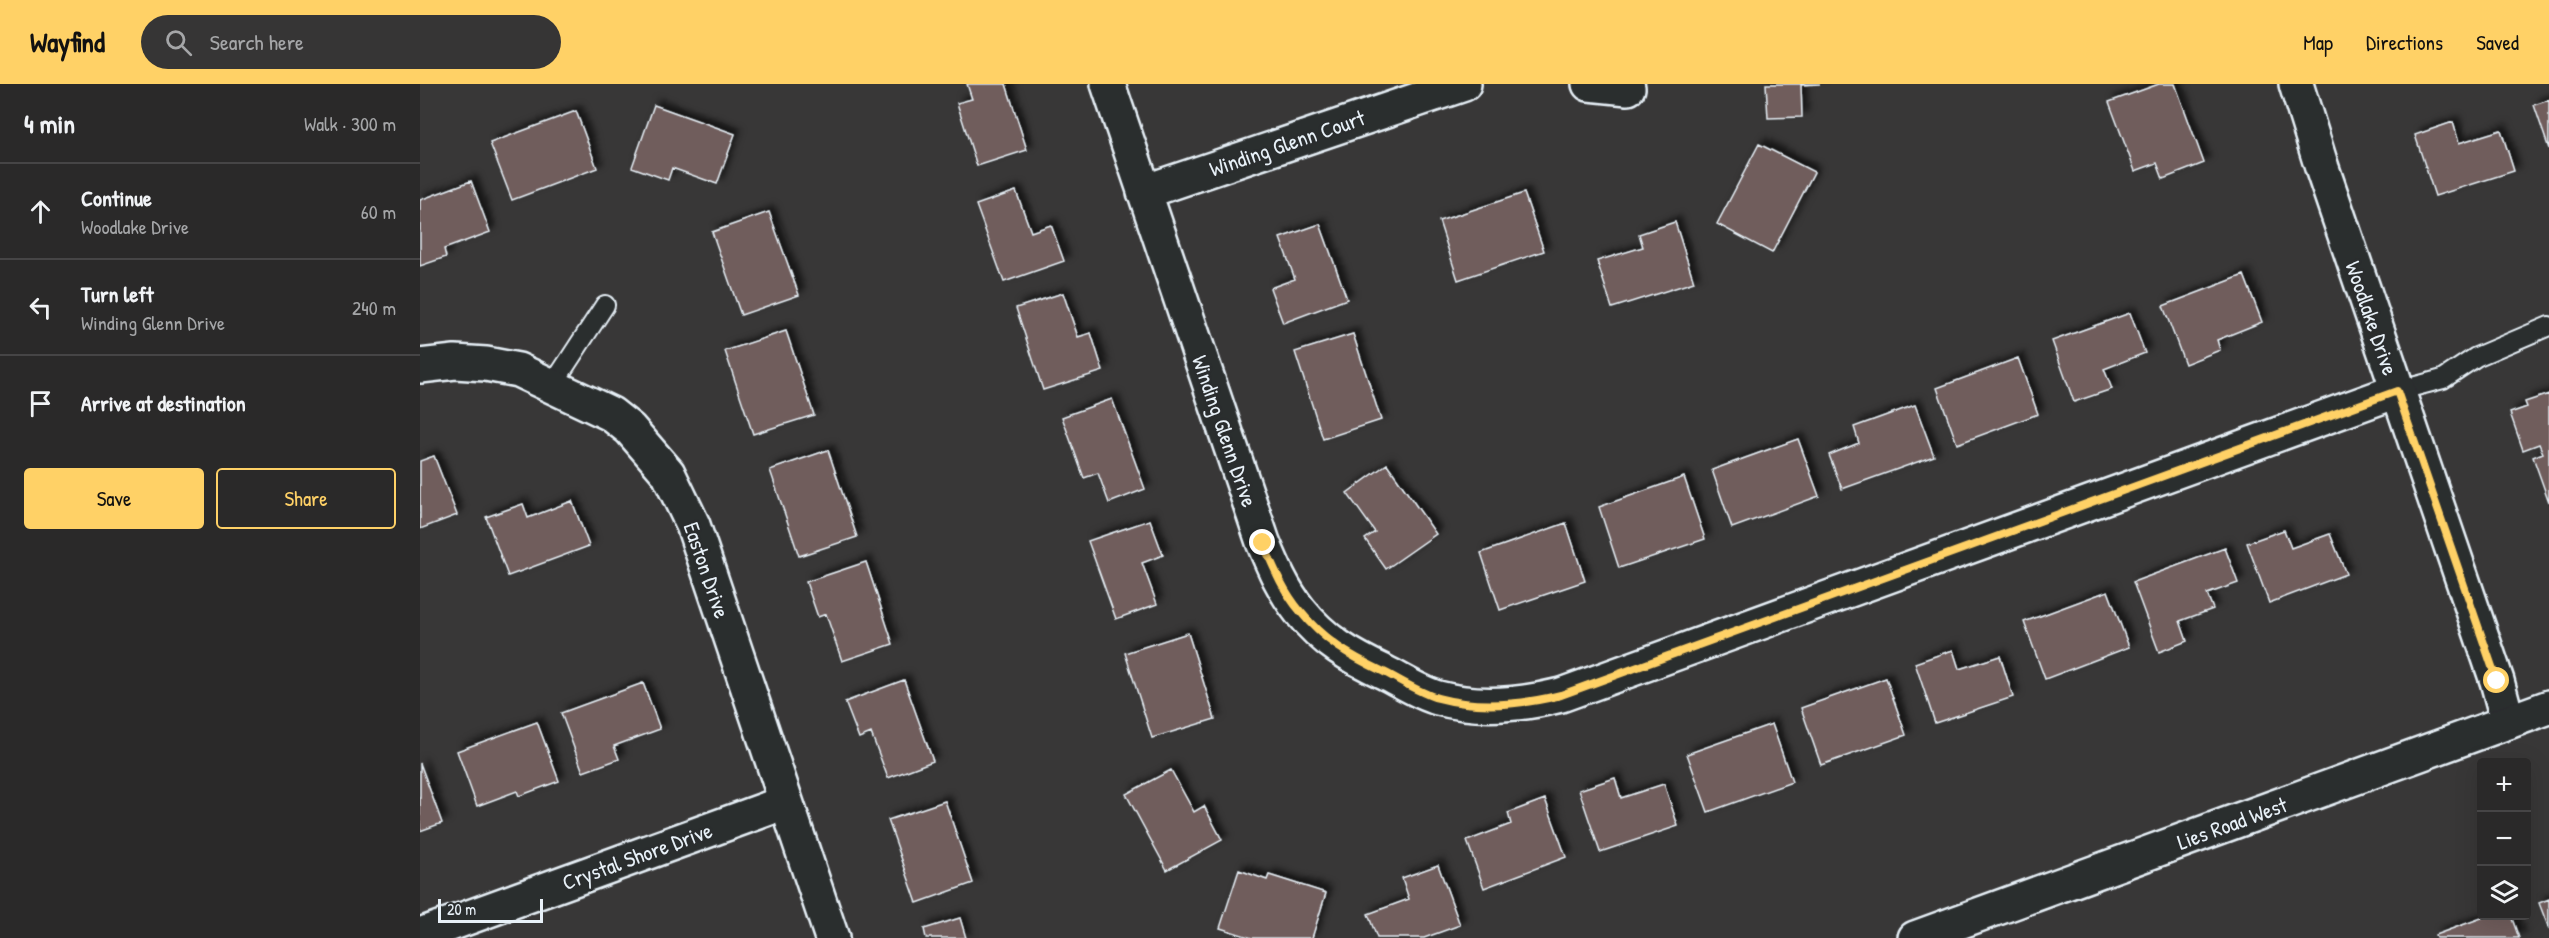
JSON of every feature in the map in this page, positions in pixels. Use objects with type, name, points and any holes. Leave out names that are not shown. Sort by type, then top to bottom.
[{"type":"street","name":"Winding Glenn Drive","points":[[1108,84],[1263,543],[1281,584],[1299,611],[1321,634],[1344,653],[1437,697],[1469,704],[1500,705],[1530,703],[1561,695],[2397,391]]},
{"type":"street","name":"Winding Glenn Court","points":[[1144,192],[1464,84]]},
{"type":"street","points":[[1589,84],[1628,88]]},
{"type":"street","name":"Woodlake Drive","points":[[2296,84],[2397,391],[2497,681],[2508,722]]},
{"type":"street","name":"Easton Drive","points":[[420,366],[454,362],[486,364],[518,370],[611,414],[630,429],[668,473],[693,525],[832,938]]},
{"type":"street","name":"Lies Road West","points":[[1915,938],[2549,707]]},
{"type":"street","name":"Crystal Shore Drive","points":[[420,935],[786,802]]},
{"type":"lane","points":[[552,386],[605,305]]},
{"type":"lane","points":[[2397,391],[2443,379],[2476,357],[2549,326]]},
{"type":"building","points":[[967,84],[1006,84],[1027,150],[977,166],[957,103],[972,99]]},
{"type":"building","points":[[1766,84],[1820,84],[1801,85],[1802,117],[1768,118]]},
{"type":"building","points":[[2159,84],[2175,84],[2204,163],[2163,179],[2157,163],[2135,171],[2109,102]]},
{"type":"building","points":[[2549,100],[2549,149],[2534,105]]},
{"type":"building","points":[[654,105],[735,134],[717,184],[672,168],[668,180],[632,167]]},
{"type":"building","points":[[576,111],[597,168],[512,200],[490,143]]},
{"type":"building","points":[[2453,122],[2459,143],[2501,130],[2514,171],[2435,196],[2415,135]]},
{"type":"building","points":[[1759,144],[1814,172],[1772,253],[1717,224]]},
{"type":"building","points":[[471,181],[490,232],[444,249],[446,257],[420,266],[420,200]]},
{"type":"building","points":[[1016,191],[1031,232],[1051,225],[1064,261],[1004,282],[976,205]]},
{"type":"building","points":[[1524,193],[1544,251],[1458,280],[1439,221]]},
{"type":"building","points":[[769,212],[799,295],[741,315],[712,232]]},
{"type":"building","points":[[1675,222],[1694,282],[1612,308],[1597,261],[1643,247],[1639,234]]},
{"type":"building","points":[[1320,224],[1347,299],[1283,323],[1270,288],[1295,279],[1280,238]]},
{"type":"building","points":[[2244,275],[2262,322],[2217,340],[2220,350],[2185,364],[2163,306]]},
{"type":"building","points":[[1063,293],[1078,337],[1091,333],[1103,371],[1043,390],[1016,308]]},
{"type":"building","points":[[2130,313],[2145,353],[2104,369],[2112,389],[2074,402],[2052,341]]},
{"type":"building","points":[[786,331],[814,415],[753,434],[725,351]]},
{"type":"building","points":[[1353,334],[1381,420],[1323,439],[1295,352]]},
{"type":"building","points":[[2018,358],[2038,414],[1957,444],[1937,388]]},
{"type":"building","points":[[2549,394],[2549,502],[2533,457],[2543,453],[2539,444],[2523,450],[2510,413],[2527,407],[2525,402]]},
{"type":"building","points":[[1112,399],[1145,489],[1109,503],[1098,473],[1084,478],[1062,417]]},
{"type":"building","points":[[1915,405],[1934,456],[1842,489],[1829,455],[1859,443],[1854,427]]},
{"type":"building","points":[[1798,439],[1819,496],[1732,528],[1712,470]]},
{"type":"building","points":[[828,450],[857,537],[799,556],[770,470]]},
{"type":"building","points":[[434,456],[457,515],[420,529],[420,461]]},
{"type":"building","points":[[1387,464],[1436,534],[1386,569],[1365,539],[1375,532],[1347,493]]},
{"type":"building","points":[[1684,477],[1705,539],[1619,568],[1599,507]]},
{"type":"building","points":[[572,501],[589,546],[508,576],[486,517],[523,504],[528,518]]},
{"type":"building","points":[[1150,520],[1163,555],[1142,563],[1157,604],[1116,619],[1088,541]]},
{"type":"building","points":[[1566,523],[1585,581],[1500,610],[1481,553]]},
{"type":"building","points":[[2284,530],[2291,548],[2330,534],[2346,574],[2269,603],[2247,543]]},
{"type":"building","points":[[2225,548],[2238,583],[2207,594],[2213,609],[2180,621],[2187,641],[2159,652],[2133,582]]},
{"type":"building","points":[[866,562],[893,644],[842,661],[826,614],[818,617],[806,582]]},
{"type":"building","points":[[2108,591],[2129,647],[2045,679],[2024,622]]},
{"type":"building","points":[[1188,633],[1215,719],[1152,738],[1125,653]]},
{"type":"building","points":[[1953,650],[1959,669],[2000,656],[2013,697],[1935,723],[1915,663]]},
{"type":"building","points":[[1886,678],[1906,735],[1821,765],[1801,708]]},
{"type":"building","points":[[904,680],[933,761],[888,778],[871,733],[859,738],[845,702]]},
{"type":"building","points":[[643,683],[660,729],[614,746],[619,759],[583,772],[561,713]]},
{"type":"building","points":[[537,722],[559,781],[519,796],[517,791],[477,806],[457,751]]},
{"type":"building","points":[[1772,724],[1792,782],[1708,812],[1687,754]]},
{"type":"building","points":[[420,763],[442,823],[420,831]]},
{"type":"building","points":[[1171,770],[1194,812],[1204,806],[1222,840],[1167,870],[1126,794]]},
{"type":"building","points":[[1615,778],[1621,798],[1664,784],[1678,826],[1600,852],[1579,790]]},
{"type":"building","points":[[1545,799],[1566,857],[1484,888],[1467,841],[1511,824],[1508,813]]},
{"type":"building","points":[[945,801],[973,883],[917,903],[888,820]]},
{"type":"building","points":[[1438,865],[1460,925],[1424,938],[1377,938],[1368,914],[1409,899],[1402,878]]},
{"type":"building","points":[[1239,870],[1267,880],[1269,875],[1326,893],[1312,938],[1252,938],[1220,928]]},
{"type":"building","points":[[2549,899],[2549,929],[2539,903]]},
{"type":"building","points":[[960,918],[966,938],[926,938],[924,929]]},
{"type":"building","points":[[2477,920],[2512,920],[2519,938],[2436,938],[2435,935]]},
{"type":"route","points":[[1263,543],[1281,584],[1299,611],[1321,634],[1344,653],[1437,697],[1469,704],[1530,703],[1561,695],[2397,391],[2497,681]]}]
